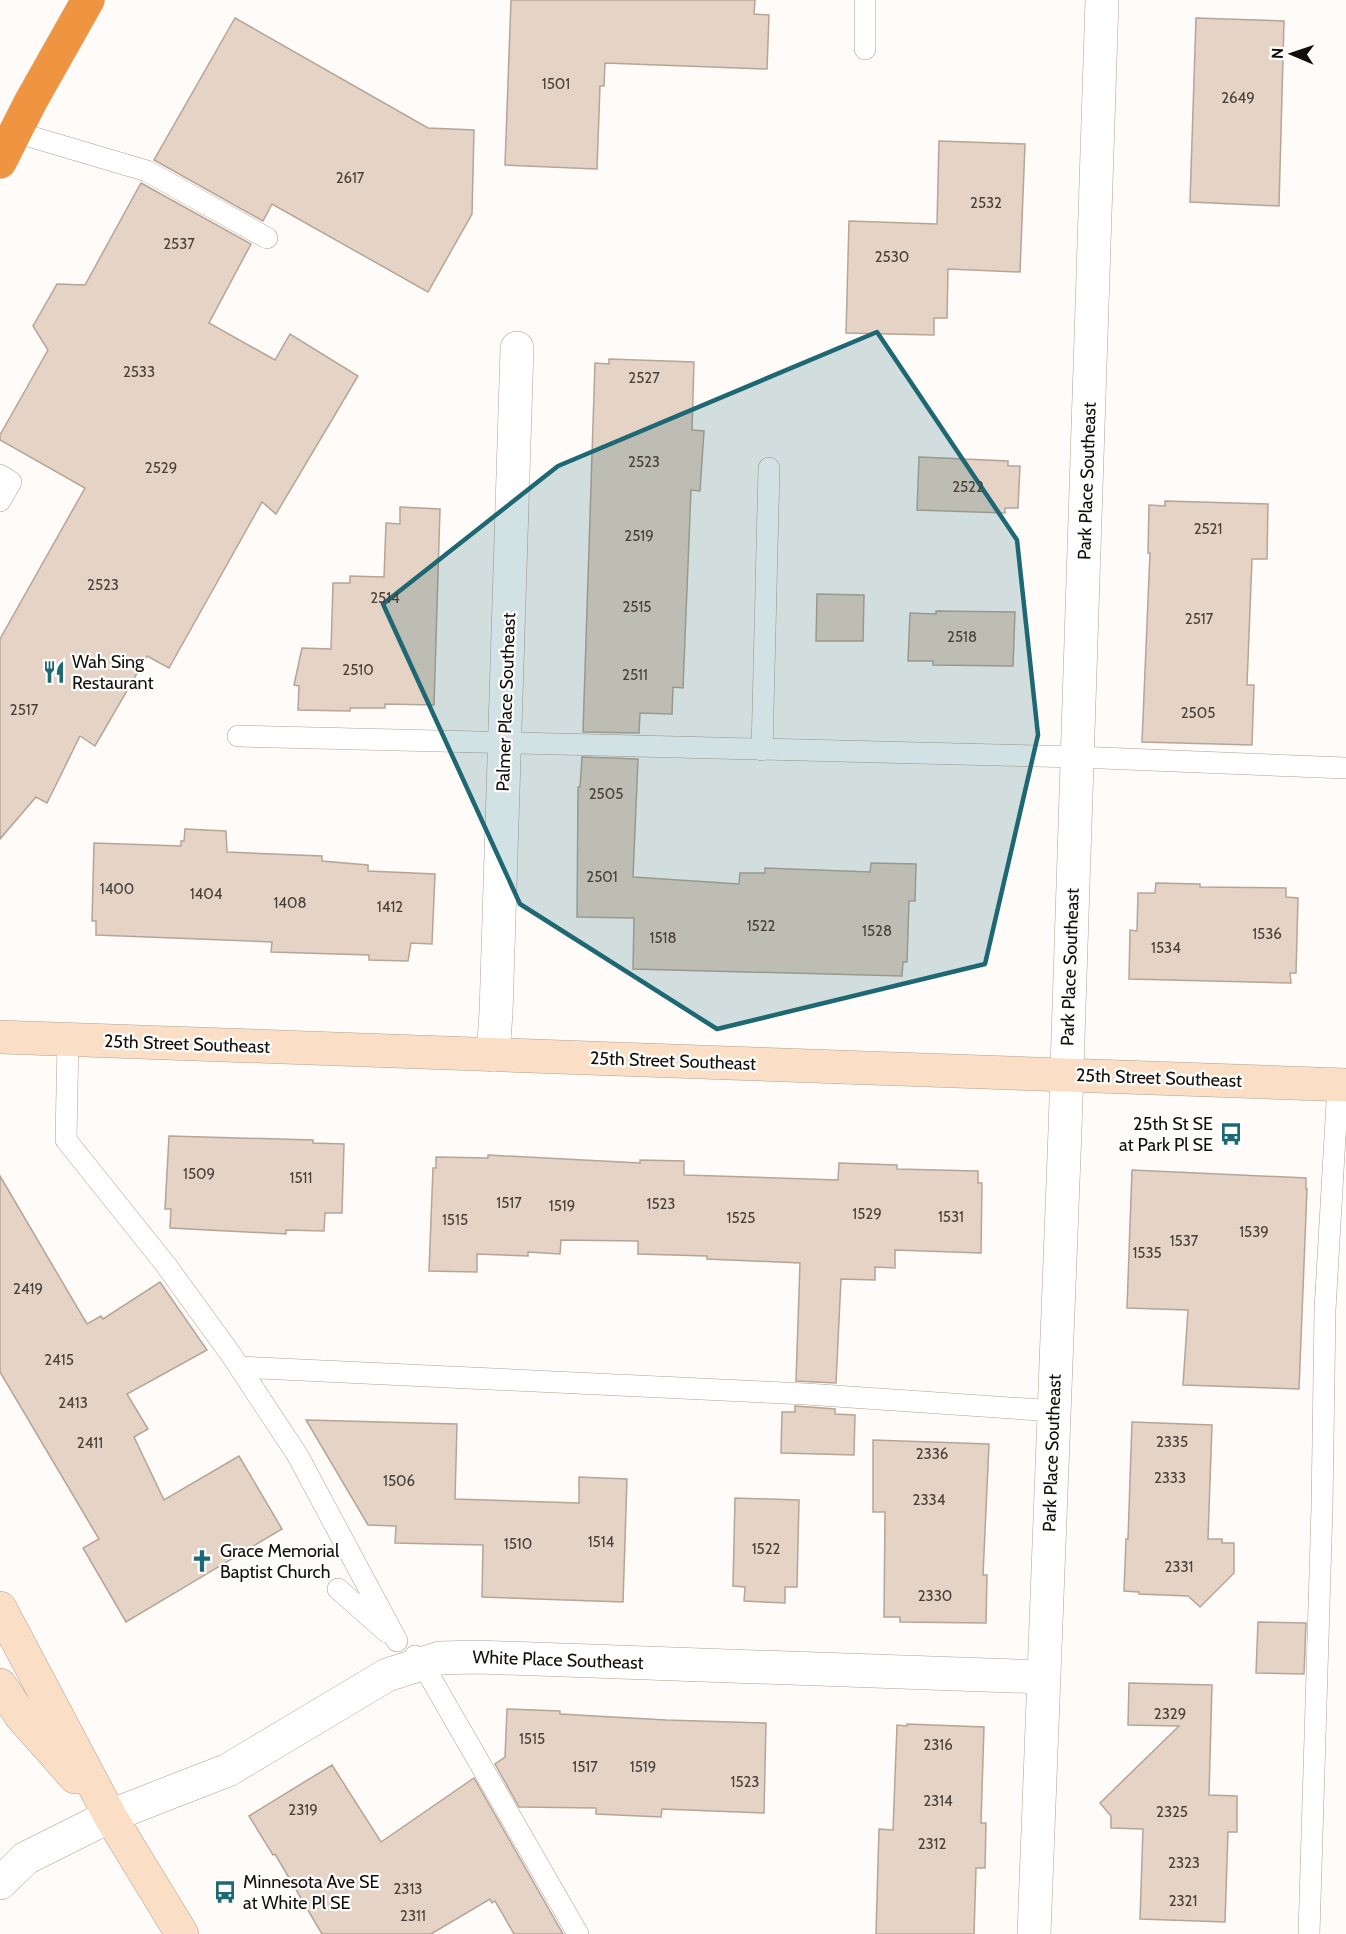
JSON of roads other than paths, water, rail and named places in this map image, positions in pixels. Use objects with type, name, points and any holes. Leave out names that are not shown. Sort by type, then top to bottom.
[{"type":"highway","points":[[0,162],[88,0]]},
{"type":"street","name":"Park Place Southeast","points":[[1034,1934],[1067,1075],[1102,0]]},
{"type":"street","name":"Palmer Place Southeast","points":[[493,1055],[517,348]]},
{"type":"street","name":"25th Street Southeast","points":[[0,1037],[1342,1085]]},
{"type":"street","points":[[0,1608],[110,1816],[182,1934]]},
{"type":"street","name":"White Place Southeast","points":[[0,1884],[26,1858],[110,1816],[228,1770],[387,1675],[440,1658],[477,1657],[1043,1677]]},
{"type":"street","points":[[0,1685],[21,1716],[110,1816]]},
{"type":"lane","points":[[865,0],[865,49]]},
{"type":"lane","points":[[15,132],[147,171],[267,238]]},
{"type":"lane","points":[[762,750],[769,468]]},
{"type":"lane","points":[[0,475],[11,482],[0,501]]},
{"type":"lane","points":[[238,736],[1077,757],[1346,768]]},
{"type":"lane","points":[[68,1040],[66,1140],[166,1265],[240,1367],[298,1456],[397,1641]]},
{"type":"lane","points":[[1309,1934],[1322,1519],[1325,1310],[1342,1085]]},
{"type":"lane","points":[[240,1367],[806,1394],[1054,1411]]},
{"type":"lane","points":[[338,1589],[422,1663],[578,1934]]},
{"type":"place","name":"Wah Sing Restaurant","points":[[54,672]]},
{"type":"place","name":"25th St SE at Park Pl SE","points":[[1231,1134]]},
{"type":"place","name":"Grace Memorial Baptist Church","points":[[202,1561]]},
{"type":"place","name":"Minnesota Ave SE at White Pl SE","points":[[225,1892]]}]
